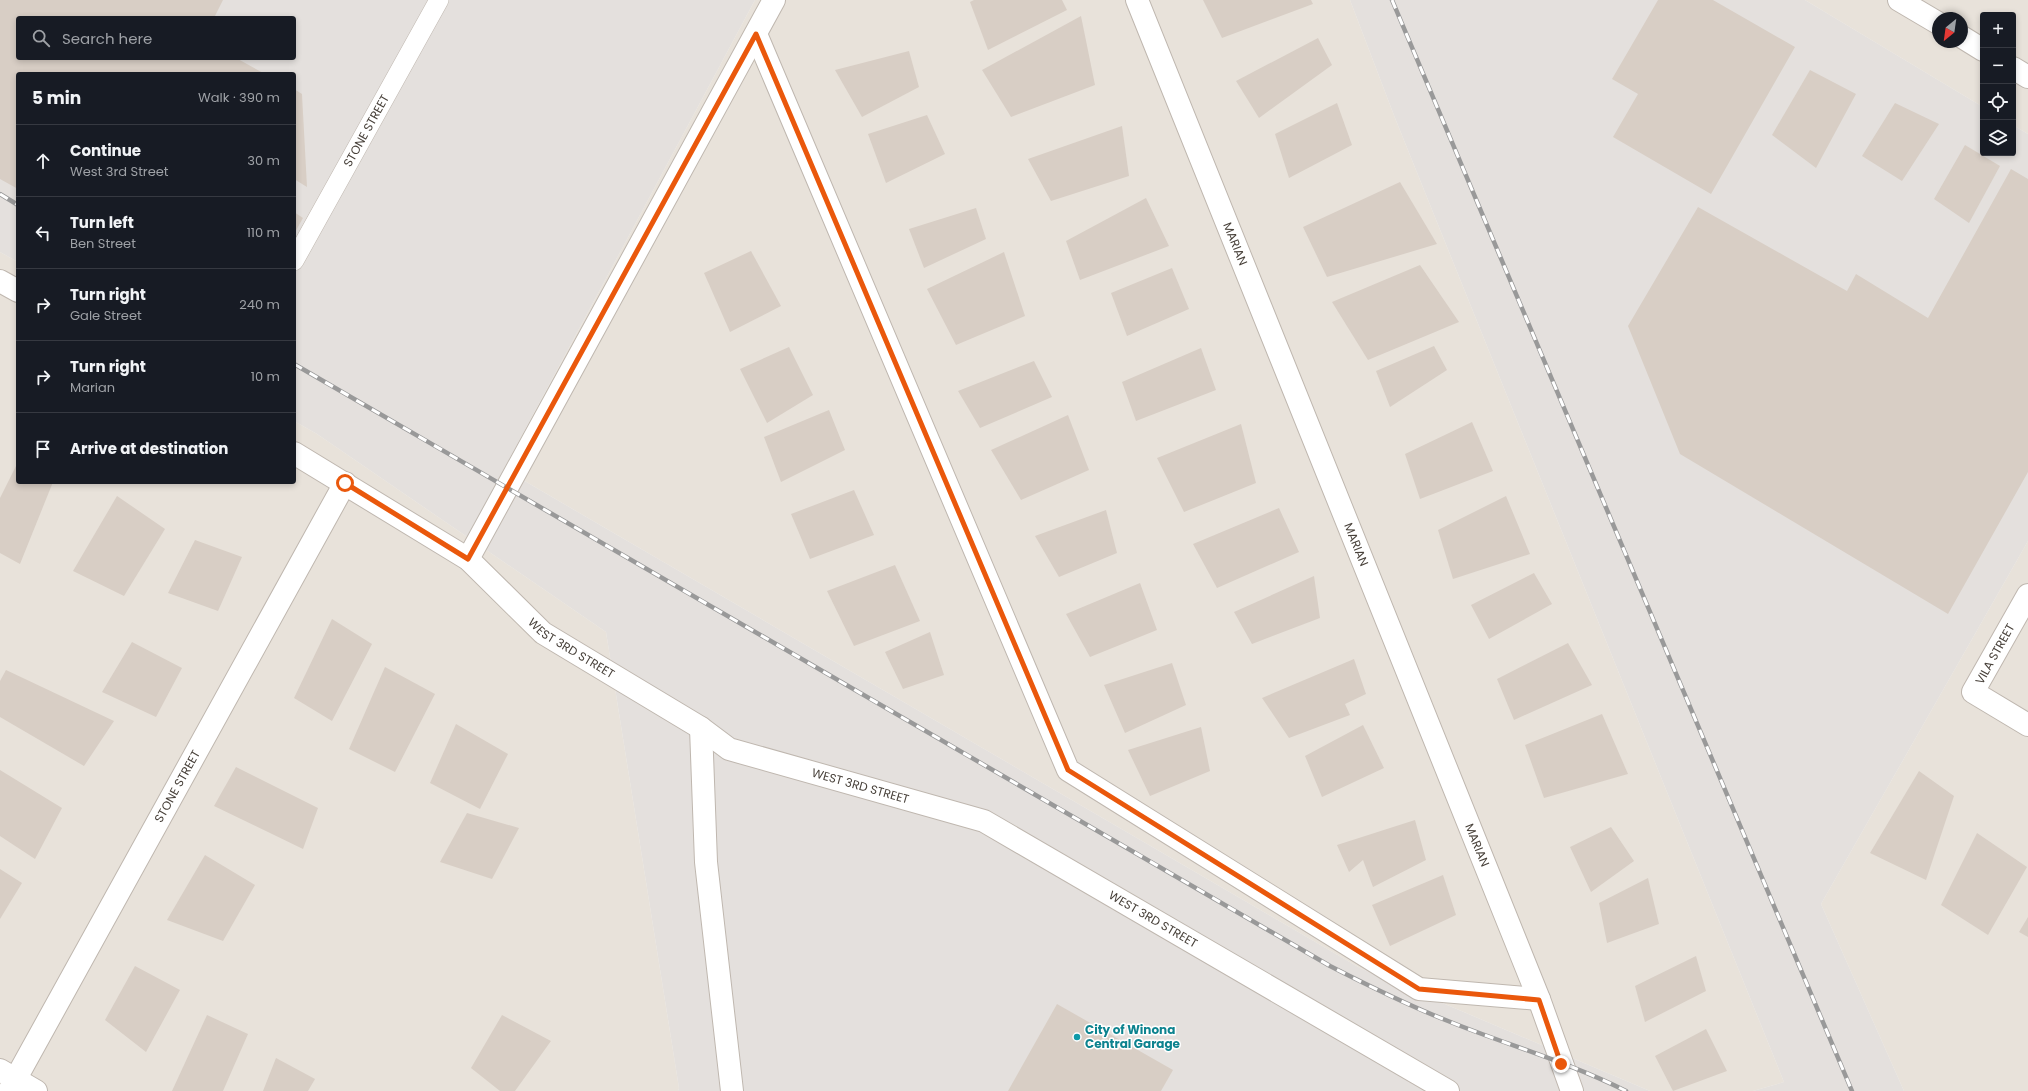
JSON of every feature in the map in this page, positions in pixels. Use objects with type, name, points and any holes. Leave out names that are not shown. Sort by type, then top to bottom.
[{"type":"street","points":[[468,559],[774,0]]},
{"type":"street","name":"MARIAN","points":[[1137,0],[1539,1000],[1572,1091]]},
{"type":"street","points":[[1899,0],[1932,19]]},
{"type":"street","points":[[756,34],[1068,770],[1419,989],[1539,1000]]},
{"type":"street","points":[[1968,41],[1980,48]]},
{"type":"street","points":[[2016,70],[2028,77]]},
{"type":"street","points":[[0,281],[16,291]]},
{"type":"street","name":"WEST 3RD STREET","points":[[296,454],[468,559],[543,634],[701,728],[729,749],[984,821],[1448,1091]]},
{"type":"street","name":"STONE STREET","points":[[9,1080],[345,483]]},
{"type":"street","name":"VILA STREET","points":[[2028,595],[1973,692],[2028,725]]},
{"type":"street","points":[[701,728],[706,862],[732,1091]]},
{"type":"street","points":[[9,1080],[36,1091]]},
{"type":"lane","name":"STONE STREET","points":[[296,257],[439,0]]},
{"type":"shaded area","points":[[0,0],[755,0],[504,469],[1360,968],[1650,1091],[678,1091],[679,1088],[606,632],[317,434],[296,422],[296,72],[16,72],[16,261],[0,252]]},
{"type":"shaded area","points":[[755,0],[1350,0],[1395,118],[1784,1082],[1753,1091],[1650,1091],[1360,968],[504,469]]},
{"type":"shaded area","points":[[1350,0],[1805,0],[1980,105],[1980,156],[2016,156],[2016,127],[2028,134],[2028,541],[1821,904],[1904,1091],[1753,1091],[1784,1082],[1395,118]]},
{"type":"shaded area","points":[[1805,0],[2028,0],[2028,134],[2016,127],[2016,12],[1980,12],[1980,105]]},
{"type":"shaded area","points":[[0,252],[16,261],[16,484],[296,484],[296,422],[317,434],[606,632],[679,1088],[678,1091],[0,1091]]},
{"type":"shaded area","points":[[2028,541],[2028,1091],[1904,1091],[1821,904]]},
{"type":"building","points":[[0,0],[223,0],[215,16],[16,16],[16,60],[240,60],[261,72],[16,72],[16,188],[0,179]]},
{"type":"building","points":[[974,0],[1062,0],[1067,10],[988,50],[970,2]]},
{"type":"building","points":[[1203,0],[1311,0],[1313,4],[1222,38]]},
{"type":"building","points":[[1658,0],[1713,0],[1795,47],[1711,194],[1613,137],[1638,94],[1612,79]]},
{"type":"building","points":[[1081,16],[1095,85],[1011,117],[982,70]]},
{"type":"building","points":[[1318,38],[1332,65],[1259,118],[1236,81]]},
{"type":"building","points":[[909,51],[919,87],[862,117],[835,70]]},
{"type":"building","points":[[1810,70],[1856,94],[1816,168],[1772,135]]},
{"type":"building","points":[[296,90],[302,94],[307,187],[296,180]]},
{"type":"building","points":[[1337,103],[1352,145],[1289,178],[1275,134]]},
{"type":"building","points":[[1895,103],[1939,124],[1902,181],[1862,156]]},
{"type":"building","points":[[927,115],[945,154],[886,183],[868,134]]},
{"type":"building","points":[[1122,126],[1129,176],[1051,201],[1028,159]]},
{"type":"building","points":[[1965,145],[1980,154],[1980,156],[1983,156],[2000,166],[1969,223],[1934,199]]},
{"type":"building","points":[[2011,169],[2028,179],[2028,472],[1948,614],[1680,454],[1628,326],[1698,207],[1847,291],[1856,274],[1928,318]]},
{"type":"building","points":[[1400,182],[1437,244],[1327,277],[1303,227]]},
{"type":"building","points":[[1146,198],[1169,246],[1080,280],[1066,241]]},
{"type":"building","points":[[976,208],[986,239],[924,268],[909,229]]},
{"type":"building","points":[[296,213],[303,218],[296,230]]},
{"type":"building","points":[[751,251],[781,306],[730,332],[704,273]]},
{"type":"building","points":[[1004,252],[1025,316],[956,345],[927,289]]},
{"type":"building","points":[[1420,265],[1459,322],[1368,360],[1332,302]]},
{"type":"building","points":[[1172,268],[1189,309],[1127,336],[1111,293]]},
{"type":"building","points":[[1434,346],[1447,370],[1390,407],[1376,371]]},
{"type":"building","points":[[789,347],[813,395],[767,423],[740,369]]},
{"type":"building","points":[[1201,348],[1216,390],[1136,421],[1122,382]]},
{"type":"building","points":[[1034,361],[1052,397],[980,428],[958,391]]},
{"type":"building","points":[[829,410],[845,450],[781,482],[764,437]]},
{"type":"building","points":[[1068,415],[1089,470],[1021,500],[991,450]]},
{"type":"building","points":[[1472,422],[1493,471],[1420,499],[1405,454]]},
{"type":"building","points":[[1241,424],[1256,483],[1184,512],[1157,458]]},
{"type":"building","points":[[16,466],[16,484],[52,484],[20,564],[0,553],[0,498]]},
{"type":"building","points":[[854,490],[874,535],[810,559],[791,514]]},
{"type":"building","points":[[117,496],[165,529],[124,596],[73,571]]},
{"type":"building","points":[[1506,496],[1530,554],[1453,579],[1438,530]]},
{"type":"building","points":[[1279,508],[1299,552],[1217,588],[1193,544]]},
{"type":"building","points":[[1106,510],[1117,553],[1059,577],[1035,536]]},
{"type":"building","points":[[195,540],[242,557],[218,611],[168,593]]},
{"type":"building","points":[[895,565],[920,621],[854,646],[827,591]]},
{"type":"building","points":[[1534,573],[1552,604],[1489,639],[1471,605]]},
{"type":"building","points":[[1314,576],[1320,618],[1252,644],[1234,612]]},
{"type":"building","points":[[1140,583],[1157,630],[1090,657],[1066,614]]},
{"type":"building","points":[[332,619],[372,644],[332,721],[294,698]]},
{"type":"building","points":[[930,632],[944,675],[903,689],[885,652]]},
{"type":"building","points":[[132,642],[182,668],[156,717],[102,692]]},
{"type":"building","points":[[1568,643],[1592,685],[1514,720],[1497,679]]},
{"type":"building","points":[[1354,659],[1366,694],[1345,704],[1350,715],[1289,738],[1262,698]]},
{"type":"building","points":[[1172,663],[1186,705],[1125,733],[1104,685]]},
{"type":"building","points":[[385,667],[435,694],[395,772],[349,749]]},
{"type":"building","points":[[6,670],[114,721],[84,766],[0,717],[0,681]]},
{"type":"building","points":[[1602,714],[1628,774],[1544,798],[1525,745]]},
{"type":"building","points":[[456,724],[508,754],[480,809],[430,783]]},
{"type":"building","points":[[1363,725],[1384,768],[1322,797],[1305,756]]},
{"type":"building","points":[[1201,727],[1210,771],[1150,796],[1128,750]]},
{"type":"building","points":[[236,767],[318,808],[303,849],[214,806]]},
{"type":"building","points":[[0,770],[62,808],[35,859],[0,836]]},
{"type":"building","points":[[1919,771],[1954,796],[1926,880],[1870,853]]},
{"type":"building","points":[[467,813],[519,828],[492,879],[440,862]]},
{"type":"building","points":[[1415,820],[1426,860],[1373,887],[1363,860],[1349,872],[1337,845]]},
{"type":"building","points":[[1611,827],[1634,861],[1591,892],[1570,847]]},
{"type":"building","points":[[1977,833],[2027,867],[1988,935],[1941,905]]},
{"type":"building","points":[[205,855],[255,885],[223,941],[167,920]]},
{"type":"building","points":[[0,869],[22,883],[0,919]]},
{"type":"building","points":[[1443,875],[1456,915],[1390,946],[1372,905]]},
{"type":"building","points":[[1648,878],[1659,924],[1607,943],[1599,903]]},
{"type":"building","points":[[2028,917],[2028,937],[2019,932]]},
{"type":"building","points":[[1696,956],[1706,991],[1645,1022],[1635,986]]},
{"type":"building","points":[[135,966],[180,990],[146,1052],[105,1020]]},
{"type":"building","name":"City of Winona Central Garage","points":[[1057,1004],[1173,1070],[1161,1091],[1008,1091]]},
{"type":"building","points":[[207,1015],[248,1034],[223,1091],[172,1091]]},
{"type":"building","points":[[502,1015],[551,1041],[515,1091],[500,1091],[471,1068]]},
{"type":"building","points":[[1706,1029],[1727,1071],[1673,1091],[1655,1056]]},
{"type":"building","points":[[276,1058],[315,1079],[308,1091],[263,1091]]},
{"type":"railway","points":[[1392,0],[1852,1091]]},
{"type":"railway","points":[[0,194],[16,204]]},
{"type":"railway","points":[[296,365],[1330,966],[1388,995],[1433,1015],[1470,1030],[1560,1062],[1626,1091]]},
{"type":"place","name":"City of Winona Central Garage","points":[[1077,1037]]},
{"type":"route","points":[[345,483],[468,559],[756,34],[1068,770],[1419,989],[1539,1000],[1561,1064]]}]
